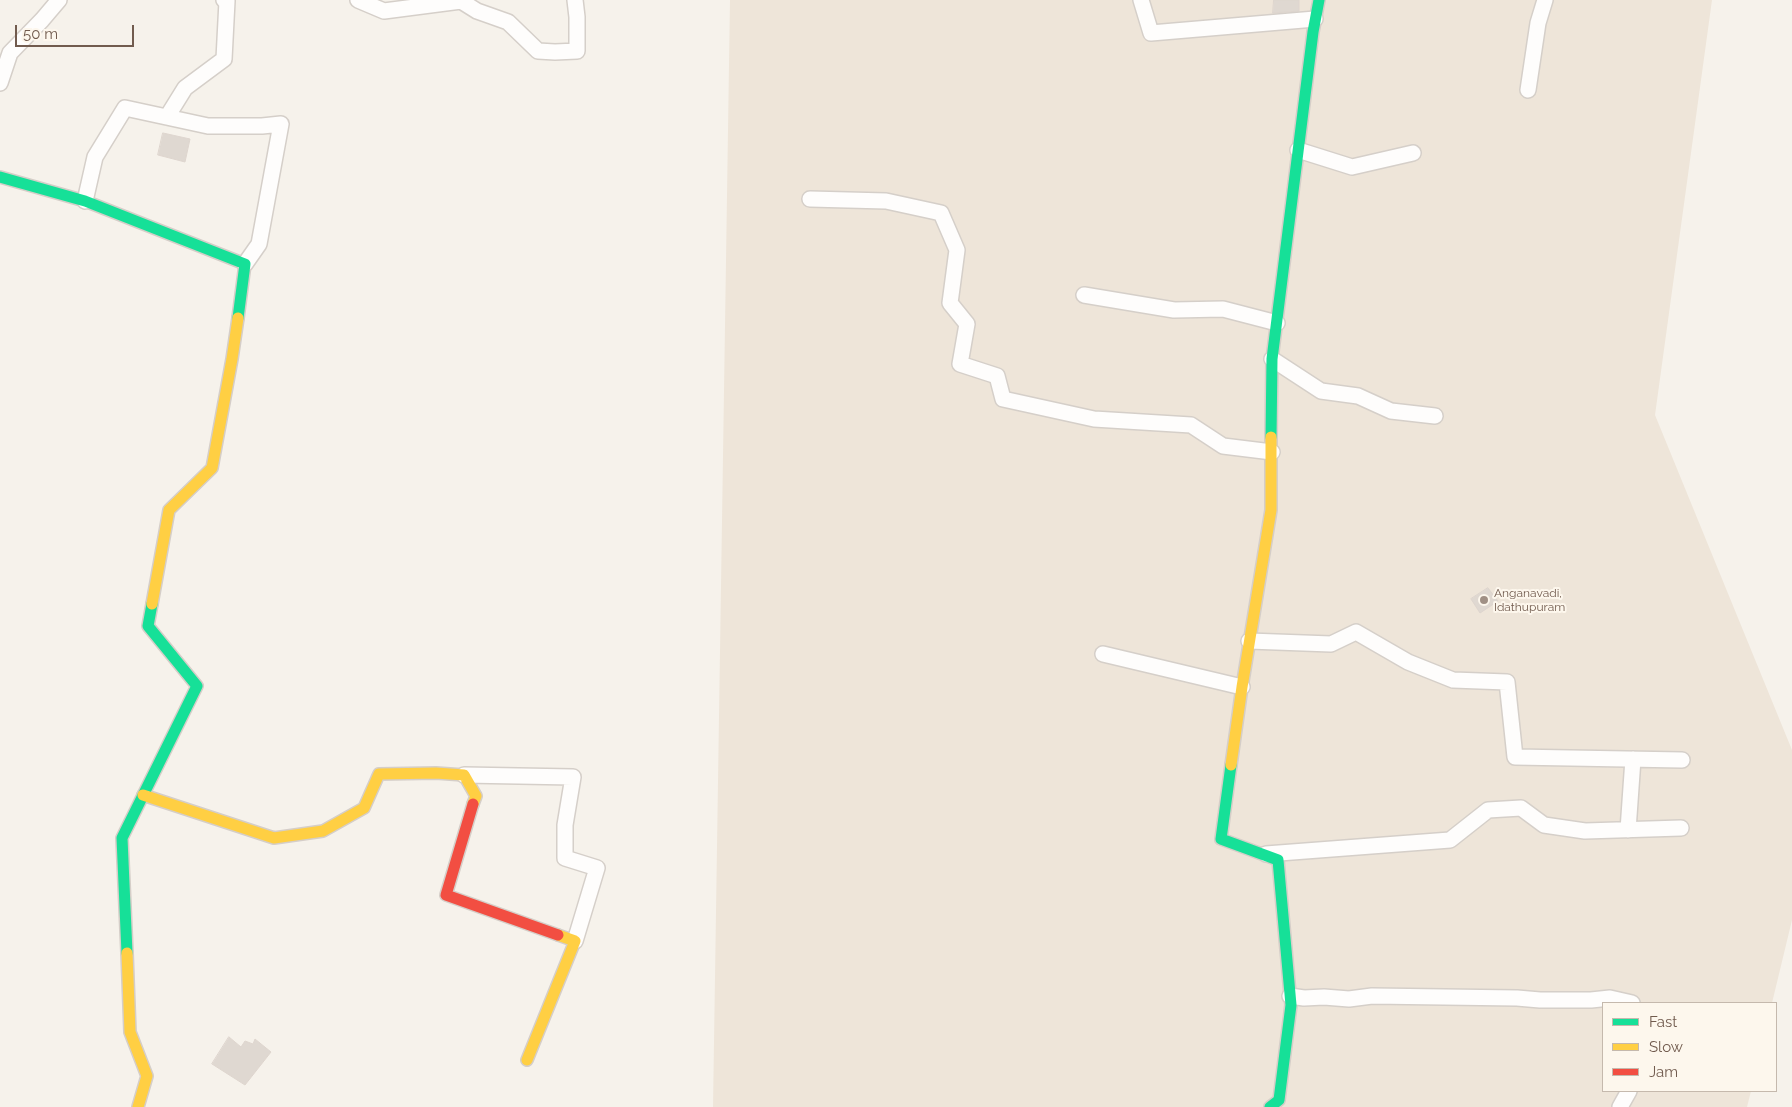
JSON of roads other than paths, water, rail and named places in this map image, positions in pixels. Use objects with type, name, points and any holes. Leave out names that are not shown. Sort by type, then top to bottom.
[{"type":"street","points":[[0,83],[10,53],[59,0]]},
{"type":"street","points":[[167,117],[185,88],[224,59],[227,1],[224,0]]},
{"type":"street","points":[[358,0],[384,10],[461,1],[477,11],[508,22],[538,51],[554,52],[577,51],[575,0]]},
{"type":"street","points":[[1141,0],[1151,33],[1315,19]]},
{"type":"street","points":[[1270,1107],[1279,1100],[1291,1006],[1278,860],[1221,839],[1242,687],[1271,510],[1272,359],[1318,0]]},
{"type":"street","points":[[1528,90],[1538,23],[1545,0]]},
{"type":"street","points":[[86,201],[95,157],[125,108],[208,126],[281,124],[260,244],[245,264],[232,359],[212,468],[169,510],[148,626],[197,686],[122,838],[130,1032],[147,1076],[138,1107]]},
{"type":"street","points":[[1298,150],[1352,167],[1413,153]]},
{"type":"street","points":[[0,177],[86,201],[245,264]]},
{"type":"street","points":[[810,199],[886,201],[941,213],[957,250],[950,303],[967,324],[960,364],[997,376],[1003,398],[1094,418],[1191,425],[1222,446],[1272,452]]},
{"type":"street","points":[[1084,295],[1174,310],[1222,309],[1277,323]]},
{"type":"street","points":[[1272,359],[1322,391],[1358,396],[1391,411],[1435,416]]},
{"type":"street","points":[[1249,641],[1331,644],[1356,632],[1408,662],[1453,680],[1507,682],[1515,756],[1682,760]]},
{"type":"street","points":[[1103,654],[1242,687]]},
{"type":"street","points":[[1628,830],[1633,759]]},
{"type":"street","points":[[143,796],[274,838],[323,831],[364,808],[380,774],[436,773],[573,777],[565,825],[565,858],[597,868],[575,941],[527,1060]]},
{"type":"street","points":[[464,775],[476,796],[446,895],[575,941]]},
{"type":"street","points":[[1262,854],[1450,840],[1488,810],[1522,808],[1544,825],[1585,831],[1681,828]]},
{"type":"street","points":[[1290,996],[1349,999],[1372,996],[1540,1000],[1610,998],[1628,1002]]},
{"type":"street","points":[[1620,1107],[1628,1092]]},
{"type":"place","name":"Anganavadi, Idathupuram","points":[[1484,600]]}]
